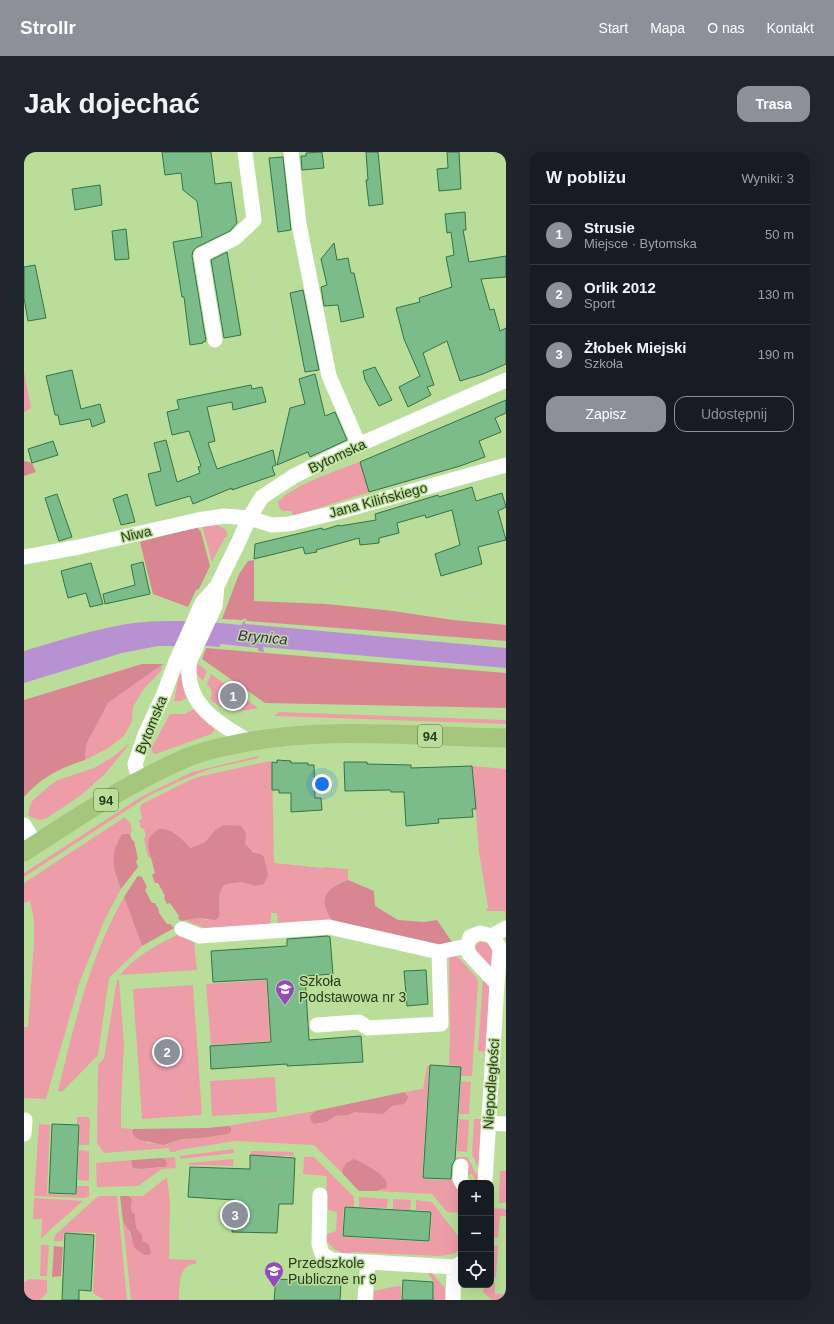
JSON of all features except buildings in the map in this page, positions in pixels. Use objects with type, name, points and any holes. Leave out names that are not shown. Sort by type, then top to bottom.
[{"type":"main road","name":"94","points":[[30,848],[140,780],[187,758],[218,748],[248,742],[308,735],[353,733],[506,738]]},
{"type":"street","points":[[215,340],[201,255],[235,238],[254,220],[245,152]]},
{"type":"street","points":[[292,152],[300,224],[329,376],[358,445]]},
{"type":"street","name":"Bytomska","points":[[140,780],[136,772],[135,764],[146,735],[184,658],[208,604],[240,541],[249,518],[262,497],[294,476],[358,445],[506,380]]},
{"type":"street","name":"Jana Kilińskiego","points":[[249,518],[272,525],[289,524],[505,468]]},
{"type":"street","name":"Niwa","points":[[24,557],[79,547],[198,520],[224,516],[249,518]]},
{"type":"street","name":"Bytomska","points":[[184,658],[188,668],[193,694],[198,702],[220,724],[248,742]]},
{"type":"street","points":[[24,825],[30,848]]},
{"type":"street","points":[[182,929],[200,936],[329,927],[438,952],[467,946]]},
{"type":"street","points":[[497,984],[469,954],[467,946],[470,937],[480,933],[492,936],[506,928]]},
{"type":"street","name":"Niepodległości","points":[[485,1180],[500,948],[492,936]]},
{"type":"street","points":[[317,1025],[359,1022],[368,1028],[441,1024],[438,952]]},
{"type":"street","points":[[488,1123],[506,1124]]},
{"type":"street","points":[[460,1180],[461,1166]]},
{"type":"street","points":[[320,1195],[319,1244],[322,1254],[332,1260],[457,1265],[453,1300]]},
{"type":"street","points":[[366,1300],[368,1262]]},
{"type":"shaded area","points":[[24,372],[31,408],[24,412]]},
{"type":"shaded area","points":[[24,461],[32,463],[36,472],[24,476]]},
{"type":"shaded area","points":[[360,462],[370,492],[293,516],[291,511],[283,511],[279,508],[278,502],[294,490],[316,479]]},
{"type":"shaded area","points":[[216,524],[226,530],[228,537],[225,537],[212,562],[202,526]]},
{"type":"shaded area","points":[[197,527],[201,532],[210,566],[188,607],[153,594],[140,542]]},
{"type":"shaded area","points":[[254,560],[254,601],[327,604],[393,611],[453,620],[506,625],[506,641],[247,621],[245,618],[242,620],[222,619],[239,574],[248,561]]},
{"type":"shaded area","points":[[206,648],[506,673],[506,708],[265,703],[202,659]]},
{"type":"shaded area","points":[[193,660],[207,671],[203,681],[194,671]]},
{"type":"shaded area","points":[[142,664],[163,664],[108,703],[86,745],[85,760],[67,766],[52,774],[24,797],[24,700]]},
{"type":"shaded area","points":[[163,664],[161,671],[143,690],[133,707],[132,721],[124,736],[107,749],[85,760],[86,745],[108,703]]},
{"type":"shaded area","points":[[179,674],[183,674],[184,690],[187,698],[181,701],[174,701]]},
{"type":"shaded area","points":[[211,674],[258,708],[239,711],[220,706],[215,703],[210,699],[212,693],[207,684]]},
{"type":"shaded area","points":[[194,709],[215,727],[214,731],[211,734],[154,754],[151,749],[170,714],[185,714]]},
{"type":"shaded area","points":[[279,712],[506,720],[506,724],[274,716]]},
{"type":"shaded area","points":[[131,742],[105,774],[80,796],[47,818],[40,820],[28,816],[33,800],[50,785],[58,780],[94,768],[114,756]]},
{"type":"shaded area","points":[[258,756],[259,758],[210,769],[150,795],[24,877],[24,873],[141,797],[192,772]]},
{"type":"shaded area","points":[[270,761],[272,762],[274,863],[348,869],[348,880],[338,884],[326,910],[333,920],[278,923],[277,913],[271,913],[271,924],[205,928],[193,924],[186,920],[198,918],[208,920],[220,910],[219,900],[224,885],[249,883],[261,854],[247,848],[244,844],[246,833],[215,830],[205,842],[191,848],[174,832],[148,847],[151,858],[148,857],[144,839],[146,836],[144,829],[141,828],[139,820],[142,819],[140,808],[142,804],[192,779]]},
{"type":"shaded area","points":[[472,766],[506,769],[506,924],[505,911],[486,911],[488,907],[479,852]]},
{"type":"shaded area","points":[[125,817],[130,822],[132,830],[130,834],[122,834],[116,844],[116,877],[121,889],[105,919],[80,981],[46,1099],[24,1098],[24,1027],[28,1027],[34,942],[34,919],[30,901],[24,903],[24,883]]},
{"type":"shaded area","points":[[224,825],[241,826],[246,833],[245,844],[253,852],[261,854],[264,857],[268,875],[264,884],[254,886],[239,882],[224,885],[219,897],[219,917],[215,920],[198,918],[181,921],[170,903],[167,904],[164,898],[165,896],[158,883],[155,883],[152,875],[155,873],[148,847],[149,838],[158,829],[164,829],[176,834],[191,848],[205,842],[215,830]]},
{"type":"shaded area","points":[[122,834],[130,834],[132,840],[134,841],[138,859],[136,861],[138,867],[121,889],[114,868],[114,855],[115,848]]},
{"type":"shaded area","points":[[140,876],[147,887],[145,890],[152,903],[155,903],[159,913],[167,924],[170,924],[174,928],[142,946],[124,897],[137,877]]},
{"type":"shaded area","points":[[348,880],[374,891],[375,906],[398,920],[424,922],[437,920],[452,942],[430,946],[333,923],[327,911],[325,898],[330,890],[338,884]]},
{"type":"shaded area","points":[[124,897],[142,946],[109,978],[98,1055],[62,1092],[58,1091],[70,1041],[92,967],[112,920]]},
{"type":"shaded area","points":[[179,934],[194,943],[197,970],[120,975],[140,956]]},
{"type":"shaded area","points":[[479,942],[486,942],[492,949],[494,957],[494,975],[476,953],[475,947]]},
{"type":"shaded area","points":[[449,956],[458,957],[476,977],[478,982],[472,1076],[461,1076],[461,1066],[449,1065]]},
{"type":"shaded area","points":[[483,977],[490,984],[488,1052],[478,1051]]},
{"type":"shaded area","points":[[117,980],[119,980],[124,1044],[121,1128],[133,1129],[132,1130],[148,1143],[166,1145],[182,1139],[203,1138],[228,1134],[231,1132],[229,1126],[227,1126],[315,1111],[310,1116],[311,1121],[314,1124],[318,1124],[341,1115],[348,1115],[355,1112],[388,1110],[407,1094],[405,1092],[423,1089],[427,1066],[429,1066],[422,1179],[454,1180],[458,1187],[458,1213],[447,1212],[432,1194],[377,1191],[383,1190],[381,1175],[369,1166],[361,1164],[357,1160],[342,1170],[343,1174],[314,1145],[235,1141],[179,1150],[175,1152],[170,1152],[169,1148],[104,1153],[97,1143],[98,1065],[104,1058]]},
{"type":"shaded area","points":[[266,980],[270,1041],[211,1045],[206,984]]},
{"type":"shaded area","points":[[193,985],[202,1115],[142,1119],[133,989]]},
{"type":"shaded area","points":[[275,1077],[277,1112],[212,1116],[210,1081]]},
{"type":"shaded area","points":[[461,1081],[471,1082],[469,1114],[459,1114]]},
{"type":"shaded area","points":[[405,1092],[408,1097],[405,1103],[393,1106],[383,1114],[355,1112],[348,1115],[336,1116],[326,1122],[314,1124],[311,1121],[310,1116],[315,1111]]},
{"type":"shaded area","points":[[77,1117],[88,1117],[90,1120],[89,1145],[79,1145],[80,1124],[77,1124]]},
{"type":"shaded area","points":[[459,1119],[469,1120],[467,1152],[457,1151]]},
{"type":"shaded area","points":[[474,1119],[484,1119],[481,1172],[472,1155]]},
{"type":"shaded area","points":[[39,1124],[50,1125],[47,1194],[77,1195],[77,1186],[89,1186],[89,1196],[85,1198],[34,1196]]},
{"type":"shaded area","points":[[229,1126],[231,1128],[231,1132],[228,1134],[203,1138],[182,1139],[164,1145],[140,1140],[135,1137],[132,1132],[133,1129],[208,1128]]},
{"type":"shaded area","points":[[234,1149],[234,1153],[180,1159],[180,1156]]},
{"type":"shaded area","points":[[79,1150],[89,1151],[89,1181],[78,1180]]},
{"type":"shaded area","points":[[251,1151],[293,1152],[294,1156],[251,1155]]},
{"type":"shaded area","points":[[175,1157],[176,1168],[162,1169],[138,1186],[97,1187],[96,1163],[133,1160],[131,1161],[133,1168],[141,1169],[164,1167],[166,1160],[163,1158]]},
{"type":"shaded area","points":[[304,1157],[314,1157],[354,1197],[354,1207],[344,1206],[342,1237],[430,1242],[432,1211],[416,1210],[416,1200],[432,1202],[458,1236],[458,1252],[453,1254],[440,1256],[352,1252],[348,1256],[334,1249],[324,1238],[327,1234],[336,1231],[337,1212],[329,1210],[326,1204],[327,1176],[303,1174]]},
{"type":"shaded area","points":[[456,1157],[467,1157],[478,1177],[478,1180],[475,1180],[472,1174],[467,1175],[456,1162]]},
{"type":"shaded area","points":[[163,1158],[166,1160],[167,1164],[165,1167],[141,1169],[133,1168],[131,1161],[133,1160]]},
{"type":"shaded area","points":[[233,1159],[233,1166],[188,1165],[189,1163]]},
{"type":"shaded area","points":[[354,1159],[362,1162],[383,1176],[387,1185],[386,1188],[377,1191],[359,1191],[343,1174],[342,1170],[346,1163]]},
{"type":"shaded area","points":[[500,1171],[506,1171],[506,1203],[499,1203]]},
{"type":"shaded area","points":[[167,1177],[170,1203],[169,1259],[196,1260],[196,1264],[185,1268],[183,1272],[180,1283],[179,1300],[131,1300],[123,1222],[128,1229],[131,1238],[142,1254],[144,1242],[137,1229],[133,1212],[131,1210],[132,1199],[129,1196],[143,1196]]},
{"type":"shaded area","points":[[117,1196],[127,1300],[104,1300],[93,1293],[96,1233],[64,1232],[63,1241],[54,1241],[55,1235],[97,1197]]},
{"type":"shaded area","points":[[120,1196],[129,1196],[132,1199],[131,1210],[135,1215],[137,1229],[142,1235],[143,1241],[149,1245],[151,1253],[149,1255],[144,1255],[134,1247],[130,1232],[123,1222]]},
{"type":"shaded area","points":[[359,1197],[388,1199],[387,1208],[359,1207]]},
{"type":"shaded area","points":[[34,1198],[83,1201],[41,1239],[42,1219],[33,1219]]},
{"type":"shaded area","points":[[393,1199],[411,1200],[410,1210],[393,1209]]},
{"type":"shaded area","points":[[494,1208],[506,1209],[506,1216],[500,1216],[498,1238],[494,1238]]},
{"type":"shaded area","points":[[41,1245],[49,1245],[47,1276],[40,1276]]},
{"type":"shaded area","points":[[494,1245],[498,1246],[496,1278],[494,1278]]},
{"type":"shaded area","points":[[54,1246],[63,1247],[61,1276],[52,1277]]},
{"type":"shaded area","points":[[426,1271],[430,1271],[444,1287],[445,1300],[433,1300],[434,1282]]},
{"type":"shaded area","points":[[30,1279],[47,1280],[47,1293],[40,1300],[24,1300],[24,1282]]},
{"type":"shaded area","points":[[495,1283],[495,1294],[506,1294],[506,1300],[492,1300],[483,1292],[484,1288],[494,1288]]},
{"type":"shaded area","points":[[401,1286],[401,1300],[374,1300],[374,1291]]},
{"type":"water","name":"Brynica","points":[[245,620],[245,624],[506,648],[506,668],[263,647],[264,652],[258,651],[258,648],[221,644],[219,647],[158,646],[122,653],[24,683],[24,651],[70,637],[130,623],[195,621],[241,625]]},
{"type":"place","name":"Strusie","points":[[233,696]]},
{"type":"place","name":"Szkoła Podstawowa nr 3","points":[[285,1006]]},
{"type":"place","name":"Orlik 2012","points":[[167,1052]]},
{"type":"place","name":"Żłobek Miejski","points":[[235,1215]]},
{"type":"place","name":"Przedszkole Publiczne nr 9","points":[[274,1288]]}]
